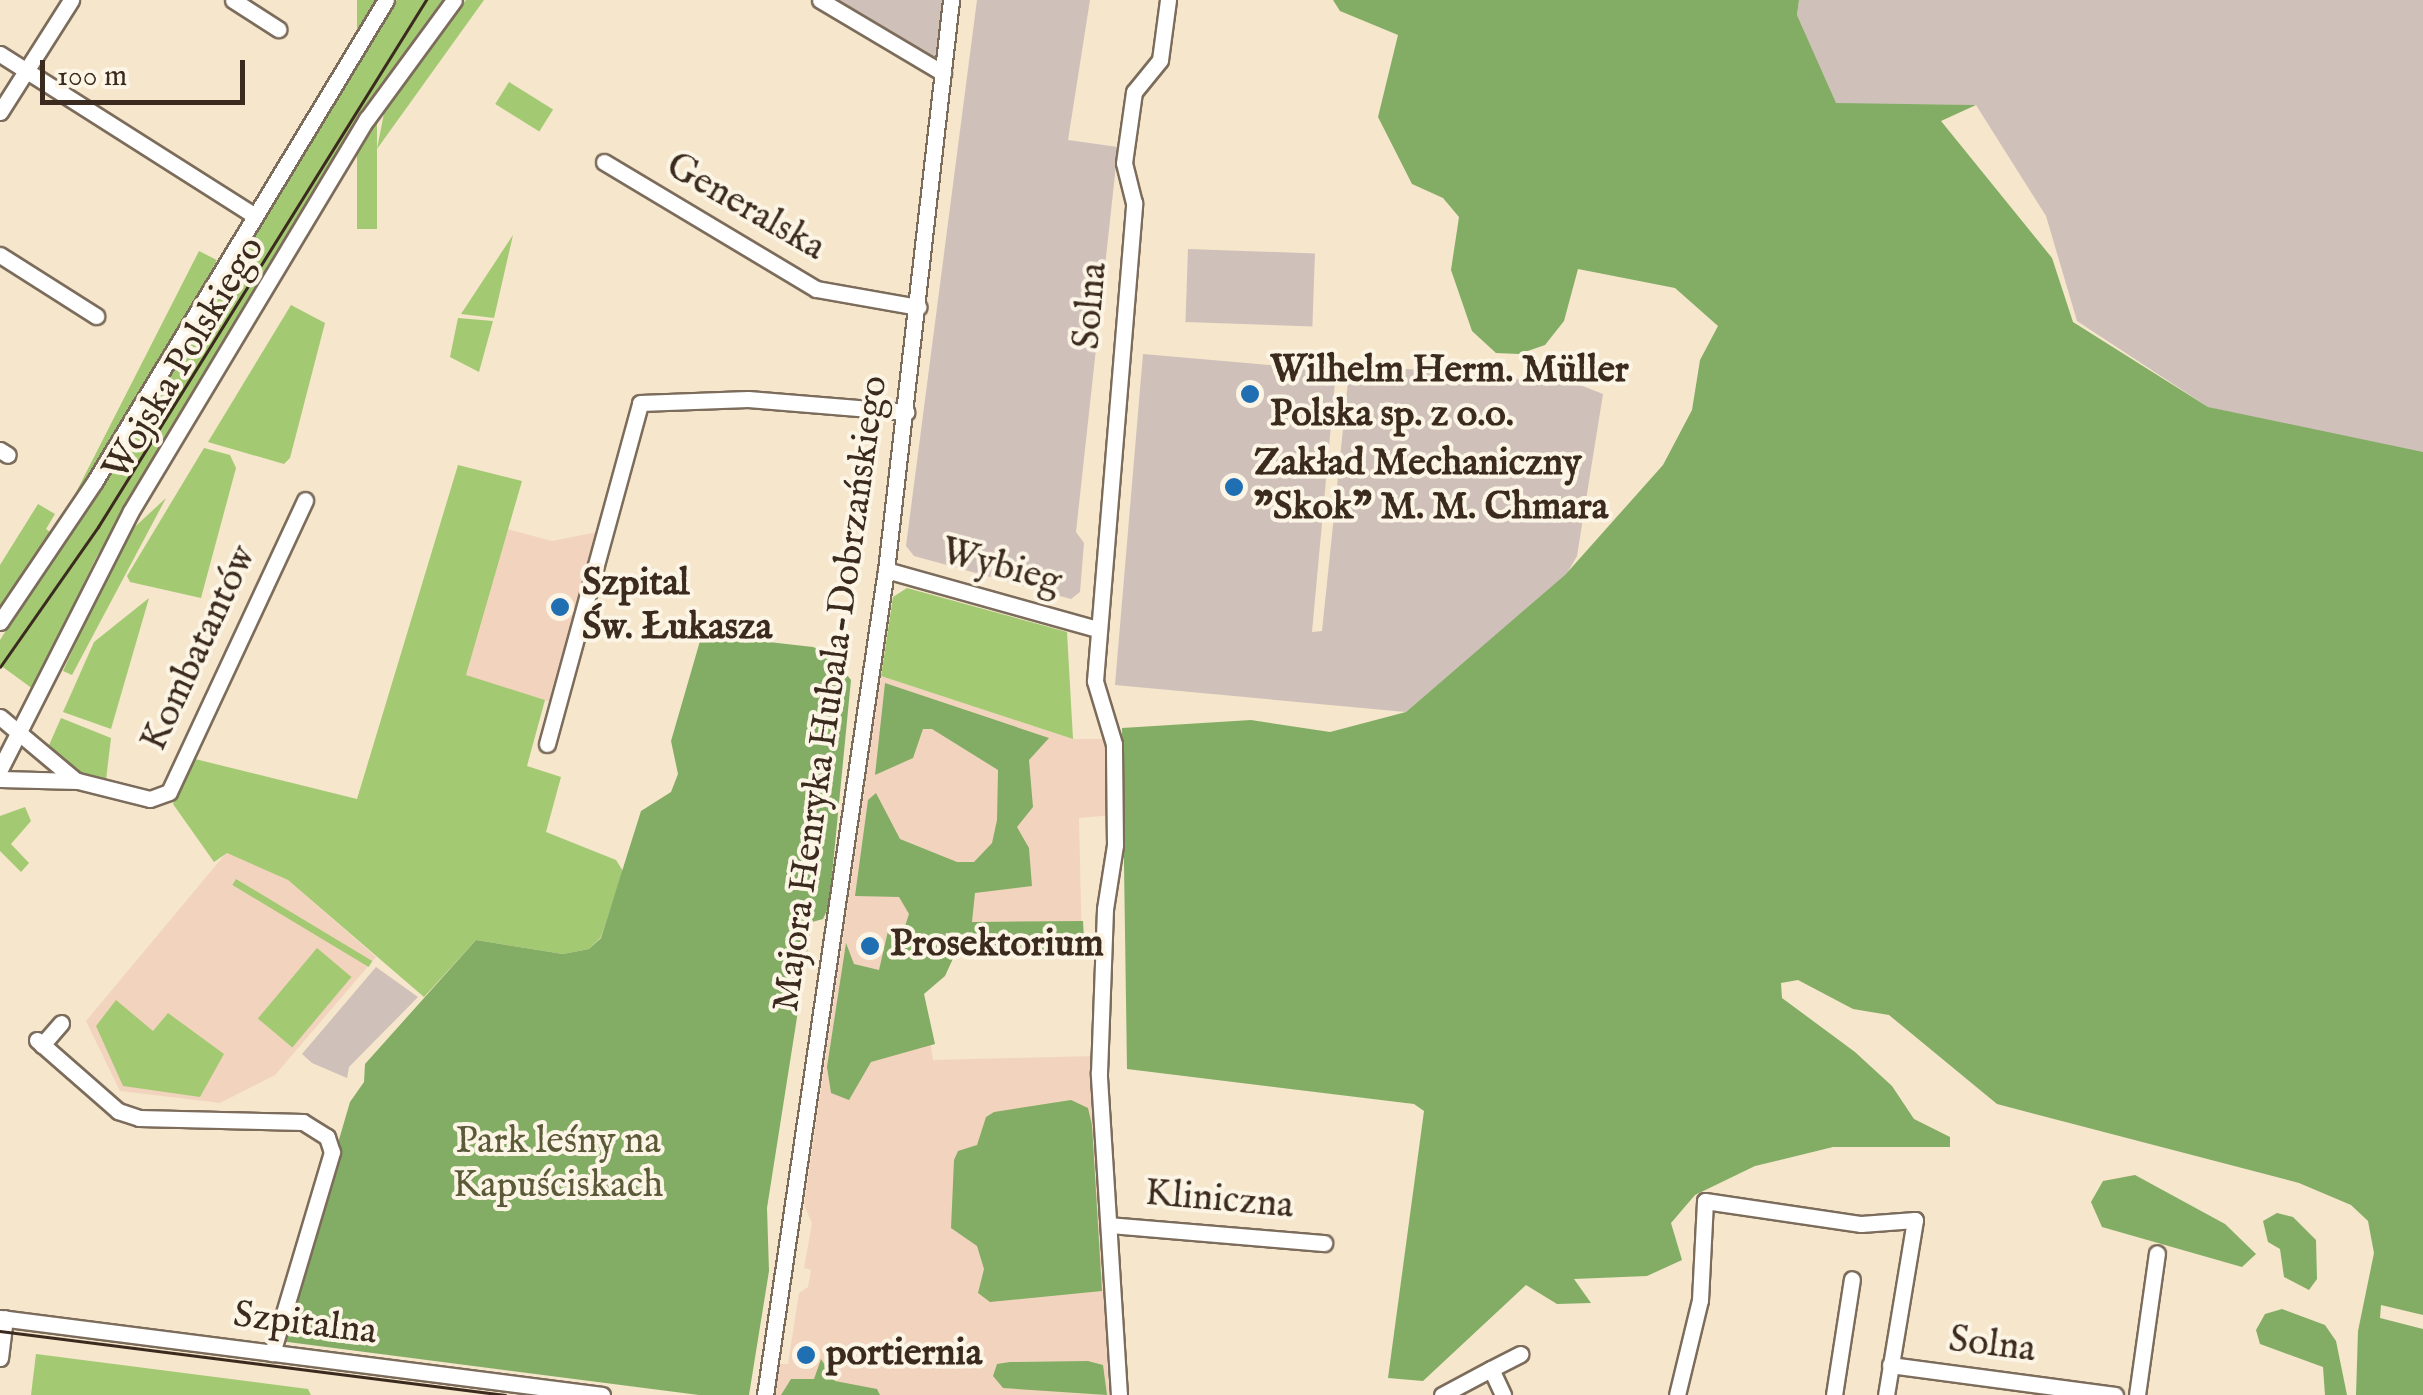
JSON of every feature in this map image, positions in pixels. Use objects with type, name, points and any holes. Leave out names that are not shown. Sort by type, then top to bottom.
[{"type":"street","points":[[0,112],[71,0]]},
{"type":"street","points":[[233,0],[278,29]]},
{"type":"street","name":"Wojska Polskiego","points":[[0,622],[386,0]]},
{"type":"street","name":"Wojska Polskiego","points":[[0,769],[20,738],[131,511],[367,119],[454,0]]},
{"type":"street","points":[[820,0],[943,74]]},
{"type":"street","name":"Majora Henryka Hubala-Dobrzańskiego","points":[[765,1395],[886,570],[951,0]]},
{"type":"street","name":"Solna","points":[[1118,1395],[1100,1073],[1105,909],[1115,845],[1114,744],[1095,682],[1134,203],[1124,163],[1134,92],[1160,60],[1168,0]]},
{"type":"street","points":[[0,54],[255,216]]},
{"type":"street","name":"Generalska","points":[[604,162],[816,289],[918,306]]},
{"type":"street","points":[[0,255],[96,316]]},
{"type":"street","points":[[547,744],[640,403],[748,398],[906,412]]},
{"type":"street","name":"Kombatantów","points":[[0,779],[78,782],[150,799],[169,792],[305,500]]},
{"type":"street","name":"Wybieg","points":[[886,570],[1098,629]]},
{"type":"street","name":"Kombatantów","points":[[0,717],[20,738],[78,782]]},
{"type":"street","points":[[61,1024],[40,1042],[118,1111],[139,1118],[304,1122],[328,1137],[332,1152],[272,1354]]},
{"type":"street","points":[[1677,1395],[1700,1300],[1705,1202],[1861,1224],[1915,1220],[1890,1365]]},
{"type":"street","name":"Kliniczna","points":[[1109,1225],[1324,1243]]},
{"type":"street","points":[[2138,1395],[2156,1253]]},
{"type":"street","points":[[1834,1395],[1852,1279]]},
{"type":"street","points":[[0,1358],[3,1318]]},
{"type":"street","name":"Szpitalna","points":[[3,1318],[602,1395]]},
{"type":"street","points":[[1442,1395],[1520,1354]]},
{"type":"street","name":"Solna","points":[[1886,1395],[1890,1365],[2115,1395]]},
{"type":"street","points":[[1490,1369],[1504,1395]]},
{"type":"shaded area","points":[[820,0],[951,0],[943,73]]},
{"type":"shaded area","points":[[977,0],[1090,0],[1068,140],[1118,147],[1076,532],[1084,543],[1080,592],[1071,599],[914,556],[906,546]]},
{"type":"shaded area","points":[[1799,0],[2423,0],[2423,460],[2208,407],[2077,321],[2046,216],[1976,105],[1836,104],[1797,15]]},
{"type":"shaded area","points":[[1188,249],[1315,253],[1312,326],[1185,322]]},
{"type":"shaded area","points":[[1143,354],[1336,371],[1312,632],[1322,631],[1348,381],[1364,365],[1580,385],[1603,394],[1577,556],[1566,575],[1406,712],[1115,685]]},
{"type":"shaded area","points":[[507,529],[552,541],[607,530],[558,704],[465,676]]},
{"type":"shaded area","points":[[881,676],[1073,739],[1107,739],[1112,815],[1079,818],[1082,952],[950,947],[921,973],[933,1060],[1092,1056],[1109,1395],[775,1395],[780,1364],[788,1364],[799,1293],[808,1287],[811,1270],[804,1268],[812,1223],[804,1205]]},
{"type":"shaded area","points":[[227,852],[288,880],[376,957],[275,1075],[220,1103],[120,1091],[86,1021]]},
{"type":"shaded area","points":[[376,967],[418,997],[349,1067],[347,1078],[312,1063],[302,1054]]},
{"type":"green space","points":[[357,0],[377,0],[377,229],[357,229]]},
{"type":"green space","points":[[397,0],[443,0],[366,105],[262,277],[239,262]]},
{"type":"green space","points":[[466,0],[484,0],[377,149],[385,108]]},
{"type":"green space","points":[[1333,0],[1799,0],[1797,15],[1836,103],[1976,105],[1941,121],[2052,258],[2073,322],[2208,407],[2423,452],[2423,1315],[2381,1305],[2380,1318],[2423,1329],[2423,1395],[2356,1395],[2358,1331],[2374,1253],[2368,1221],[2351,1205],[2299,1183],[1997,1104],[1889,1015],[1853,1009],[1798,980],[1781,983],[1782,998],[1855,1052],[1892,1086],[1914,1119],[1950,1137],[1950,1147],[1833,1147],[1755,1166],[1695,1195],[1671,1223],[1682,1260],[1647,1276],[1574,1279],[1591,1303],[1557,1304],[1526,1285],[1423,1381],[1388,1378],[1424,1111],[1414,1104],[1127,1069],[1122,728],[1251,720],[1330,732],[1406,712],[1565,575],[1663,465],[1692,410],[1700,360],[1718,326],[1675,288],[1578,269],[1564,321],[1545,345],[1519,354],[1496,353],[1472,331],[1451,270],[1459,217],[1443,198],[1412,184],[1378,117],[1398,35],[1340,11]]},
{"type":"green space","points":[[509,82],[553,110],[539,132],[495,104]]},
{"type":"green space","points":[[513,235],[494,318],[461,314]]},
{"type":"green space","points":[[199,251],[217,260],[82,524],[65,515]]},
{"type":"green space","points":[[234,270],[257,284],[96,558],[33,689],[0,665],[0,640]]},
{"type":"green space","points":[[291,305],[325,323],[290,458],[284,464],[208,442]]},
{"type":"green space","points":[[458,318],[493,321],[479,372],[450,357]]},
{"type":"green space","points":[[204,448],[230,455],[236,468],[201,598],[130,582],[127,576]]},
{"type":"green space","points":[[458,465],[522,481],[466,675],[545,700],[527,766],[561,777],[546,832],[616,860],[623,871],[601,937],[589,949],[563,954],[476,940],[424,997],[288,880],[227,853],[214,862],[173,804],[195,759],[357,799]]},
{"type":"green space","points":[[166,498],[72,675],[63,671],[125,536]]},
{"type":"green space","points":[[38,504],[55,514],[46,529],[50,532],[0,608],[0,565]]},
{"type":"green space","points":[[907,588],[1067,632],[1073,739],[881,676],[893,597]]},
{"type":"green space","points":[[149,598],[111,729],[63,712],[94,642]]},
{"type":"green space","name":"Park leśny na Kapuściskach","points":[[717,636],[813,647],[830,654],[851,680],[829,906],[823,919],[812,922],[767,1208],[769,1271],[749,1395],[699,1395],[280,1341],[350,1102],[364,1082],[365,1064],[476,940],[563,954],[589,949],[601,938],[641,811],[671,792],[678,774],[671,741],[700,641]]},
{"type":"green space","points":[[885,683],[1049,738],[1029,760],[1033,807],[1017,827],[1029,848],[1032,886],[975,893],[972,922],[1083,921],[1085,957],[956,952],[945,976],[924,994],[935,1044],[871,1062],[849,1100],[831,1093],[827,1067],[846,943],[854,964],[879,970],[888,931],[905,926],[909,914],[899,897],[855,896],[868,800],[876,793],[900,839],[957,862],[974,862],[992,843],[997,820],[998,770],[932,729],[923,729],[913,758],[875,775]]},
{"type":"green space","points":[[61,718],[111,738],[106,780],[66,768],[46,752]]},
{"type":"green space","points":[[25,807],[31,821],[11,844],[29,863],[21,872],[0,851],[0,816]]},
{"type":"green space","points":[[236,879],[372,961],[369,967],[232,885]]},
{"type":"green space","points":[[317,948],[351,977],[292,1047],[258,1018]]},
{"type":"green space","points":[[116,1000],[153,1031],[168,1013],[224,1054],[200,1097],[123,1086],[96,1026]]},
{"type":"green space","points":[[1071,1100],[1088,1108],[1092,1125],[1102,1291],[990,1302],[978,1293],[984,1269],[977,1246],[951,1228],[954,1160],[958,1151],[977,1145],[986,1117],[994,1112]]},
{"type":"green space","points":[[2135,1175],[2225,1224],[2256,1254],[2242,1267],[2102,1227],[2091,1202],[2103,1181]]},
{"type":"green space","points":[[2277,1213],[2293,1217],[2316,1240],[2317,1279],[2309,1290],[2284,1277],[2280,1249],[2268,1242],[2263,1221]]},
{"type":"green space","points":[[2282,1309],[2325,1325],[2336,1341],[2347,1395],[2325,1395],[2323,1367],[2260,1344],[2256,1330],[2265,1314]]},
{"type":"green space","points":[[36,1354],[308,1389],[311,1395],[31,1395]]},
{"type":"green space","points":[[821,1359],[835,1381],[877,1389],[880,1395],[781,1395],[791,1379],[814,1379]]},
{"type":"green space","points":[[1088,1361],[1103,1365],[1107,1395],[1003,1388],[993,1376],[997,1364]]},
{"type":"tram line","points":[[0,667],[98,527],[426,0]]},
{"type":"tram line","points":[[0,1331],[505,1395]]},
{"type":"place","name":"Wilhelm Herm. Müller Polska sp. z o.o.","points":[[1250,394]]},
{"type":"place","name":"Zakład Mechaniczny \"Skok\" M. M. Chmara","points":[[1234,487]]},
{"type":"place","name":"Szpital Św. Łukasza","points":[[560,607]]},
{"type":"place","name":"Prosektorium","points":[[870,946]]},
{"type":"place","name":"portiernia","points":[[806,1355]]}]
